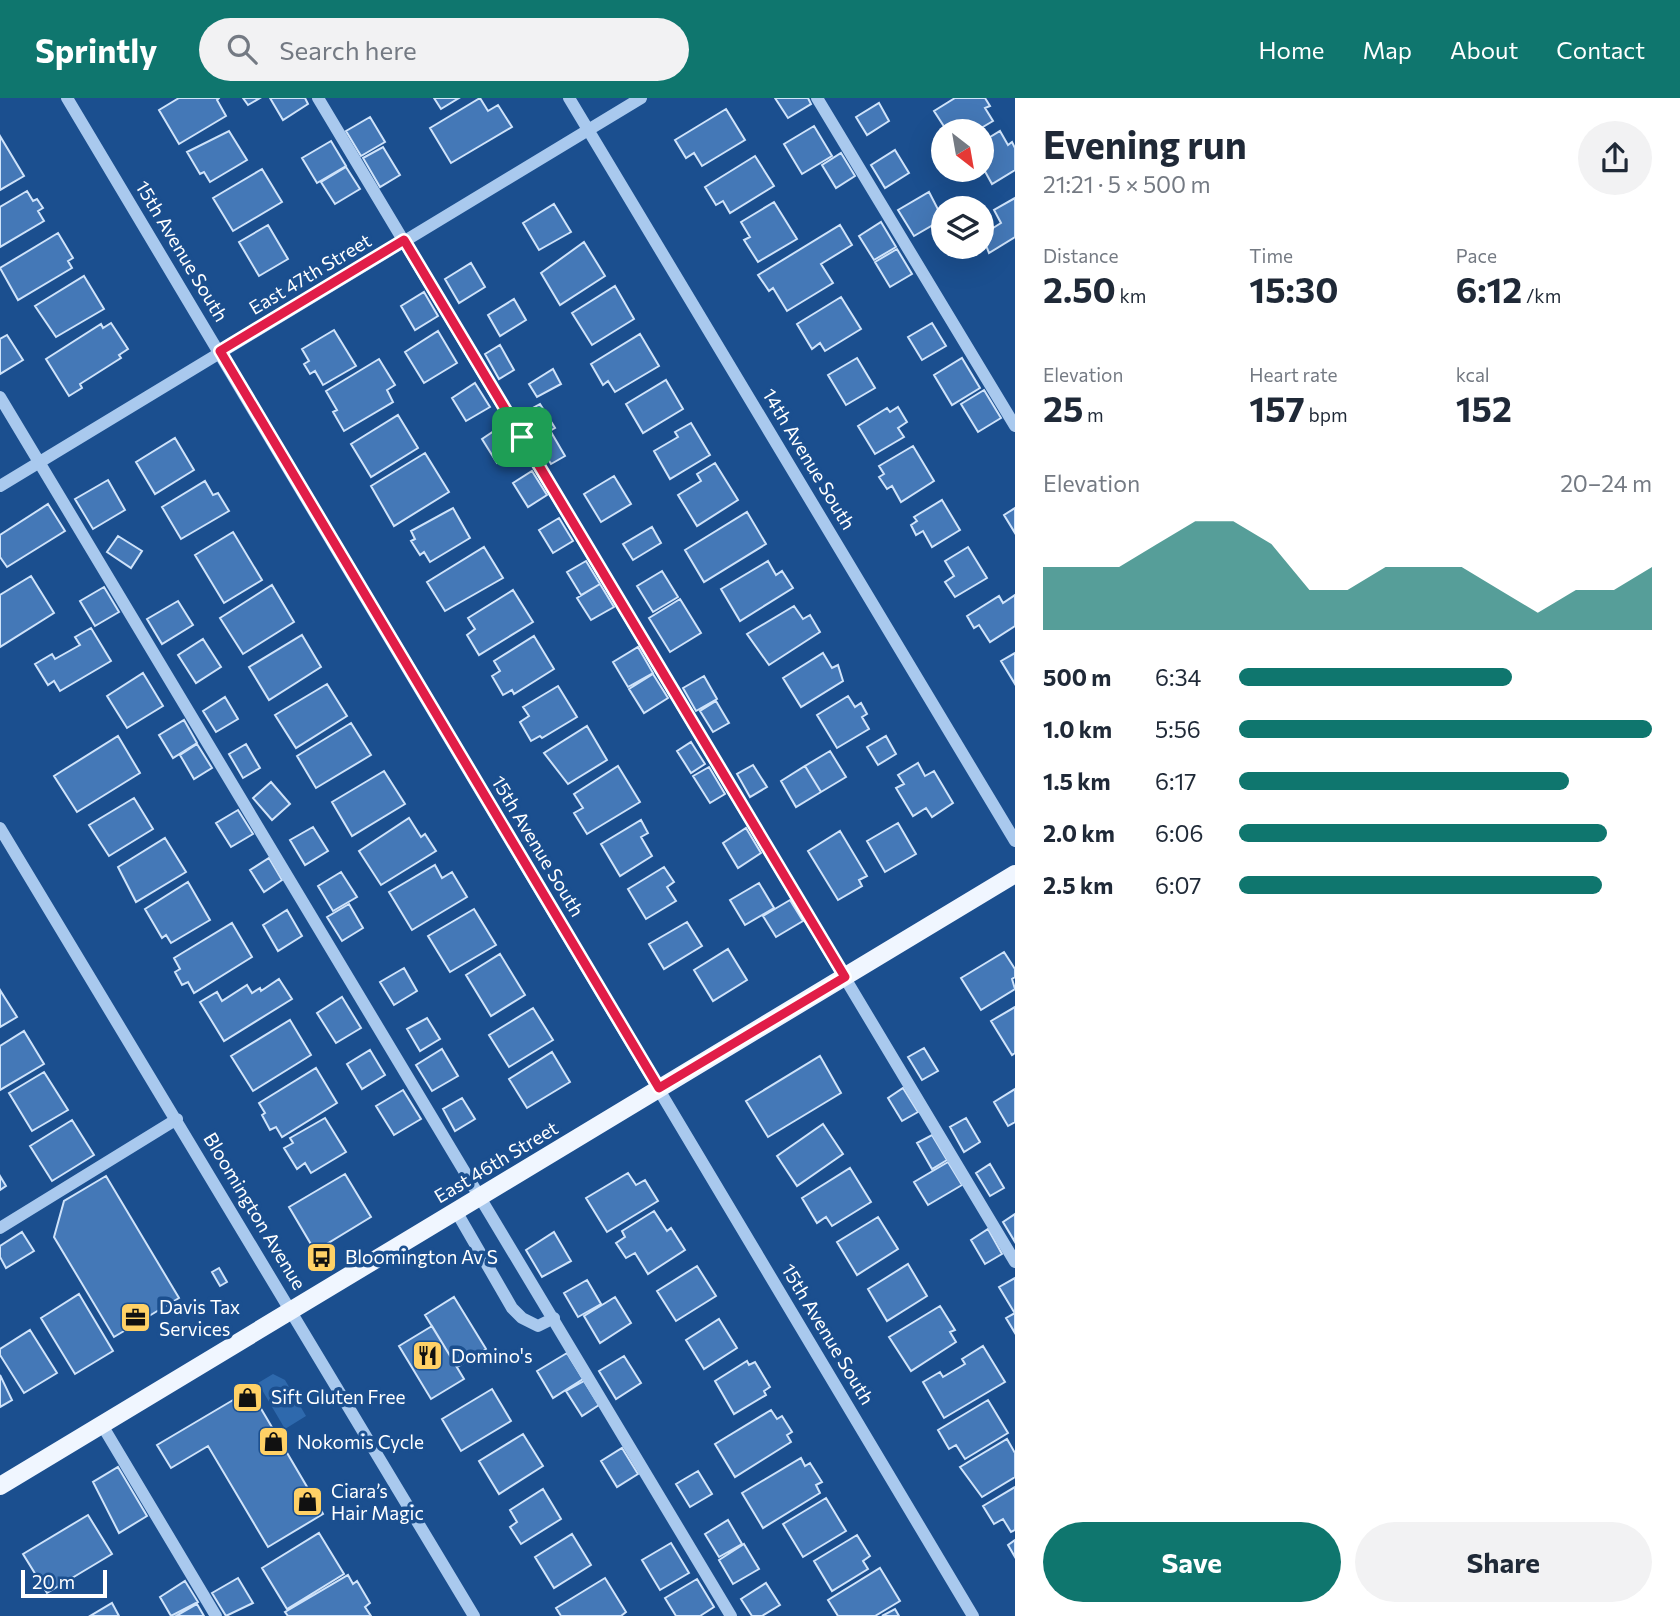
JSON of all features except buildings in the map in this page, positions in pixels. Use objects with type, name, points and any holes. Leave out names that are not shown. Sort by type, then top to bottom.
[{"type":"main road","name":"East 46th Street","points":[[0,1486],[1015,874]]},
{"type":"street","name":"15th Avenue South","points":[[67,98],[973,1616]]},
{"type":"street","points":[[318,98],[1015,1262]]},
{"type":"street","name":"14th Avenue South","points":[[569,98],[1015,841]]},
{"type":"street","name":"East 47th Street","points":[[0,485],[641,98]]},
{"type":"street","points":[[817,98],[1015,426]]},
{"type":"street","points":[[0,397],[731,1616]]},
{"type":"street","name":"Bloomington Avenue","points":[[0,828],[474,1616]]},
{"type":"street","points":[[0,1228],[177,1119]]},
{"type":"street","points":[[456,1211],[517,1313],[538,1326],[554,1318]]},
{"type":"street","points":[[102,1424],[216,1616]]},
{"type":"shaded area","points":[[273,1374],[285,1380],[306,1416],[285,1429],[258,1383]]},
{"type":"place","name":"Bloomington Av S","points":[[322,1257]]},
{"type":"place","name":"Davis Tax Services","points":[[136,1318]]},
{"type":"place","name":"Domino's","points":[[428,1356]]},
{"type":"place","name":"Sift Gluten Free","points":[[248,1397]]},
{"type":"place","name":"Nokomis Cycle","points":[[274,1442]]},
{"type":"place","name":"Ciara’s Hair Magic","points":[[308,1502]]},
{"type":"route","points":[[404,240],[522,437],[845,977],[659,1088],[220,351],[404,240]]}]
